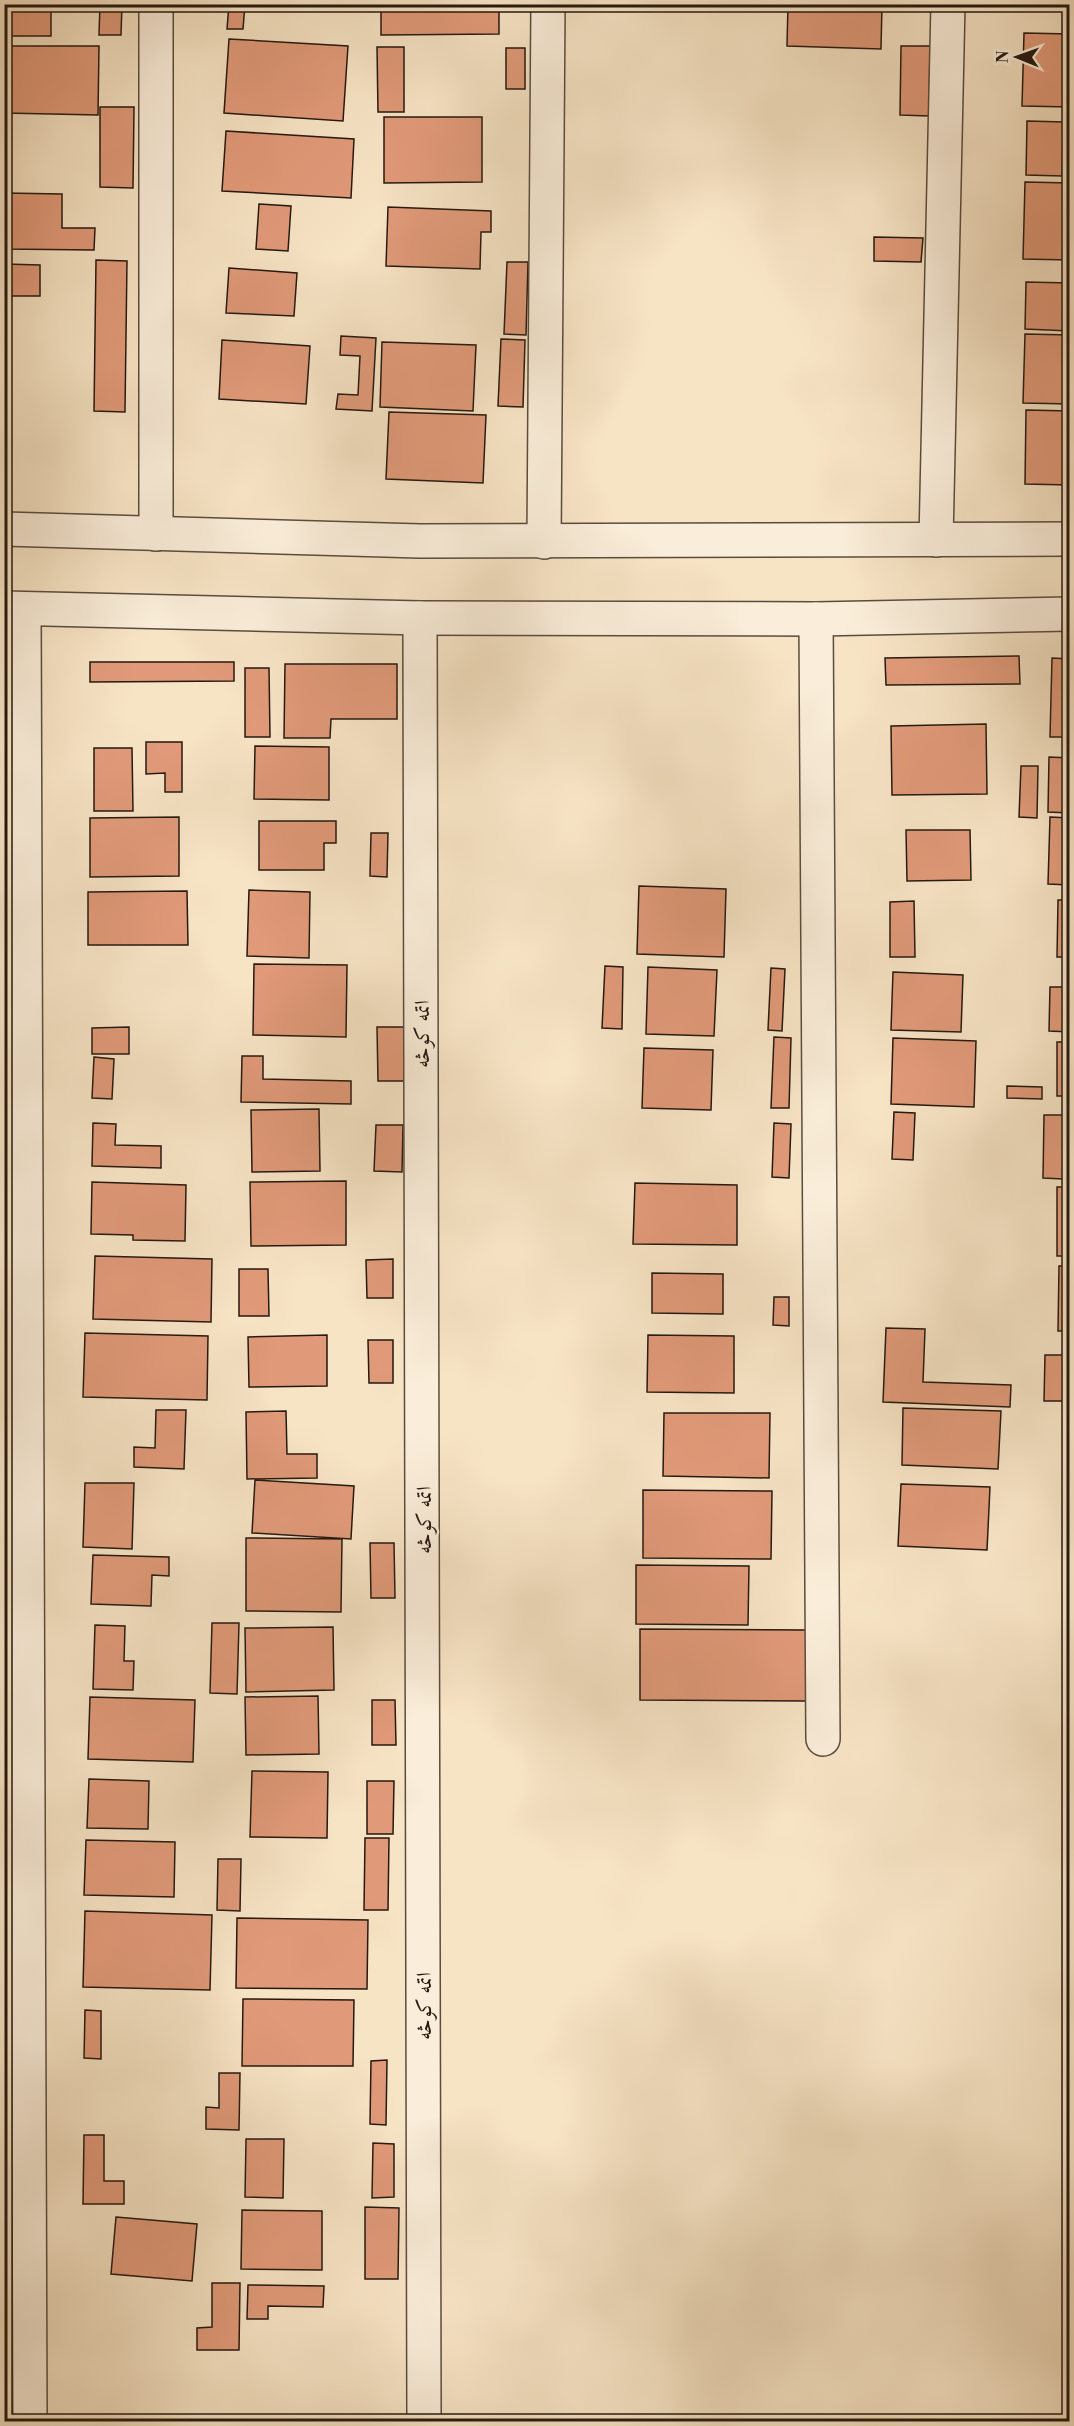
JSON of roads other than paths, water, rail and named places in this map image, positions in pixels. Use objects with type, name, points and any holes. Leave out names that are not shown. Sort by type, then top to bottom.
[{"type":"street","points":[[156,4],[156,534]]},
{"type":"street","points":[[544,542],[548,4]]},
{"type":"street","points":[[936,540],[948,4]]},
{"type":"street","points":[[4,529],[544,542],[1070,539]]},
{"type":"street","points":[[30,2421],[14,609],[420,618],[816,619],[1070,614]]},
{"type":"street","name":"اتمه کوڅه","points":[[420,618],[424,2421]]},
{"type":"street","points":[[816,619],[823,1739]]}]
